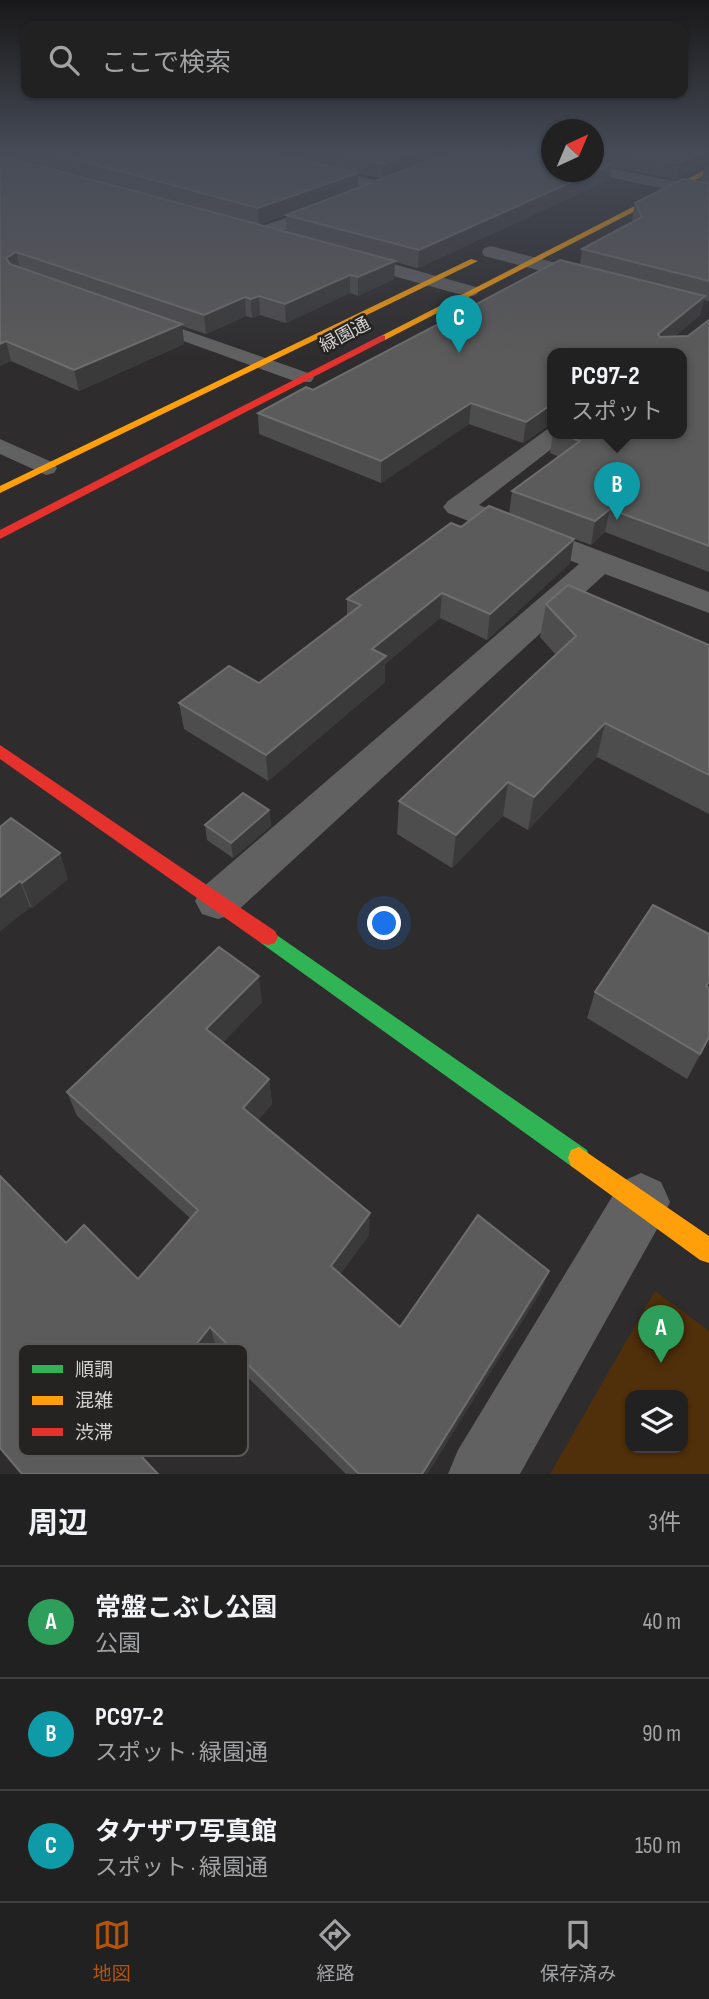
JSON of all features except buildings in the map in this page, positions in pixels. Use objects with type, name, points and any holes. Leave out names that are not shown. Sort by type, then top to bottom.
[{"type":"street","points":[[281,222],[253,231],[285,240]]},
{"type":"street","name":"緑園通","points":[[0,534],[607,222]]},
{"type":"street","name":"緑園通","points":[[0,490],[516,240]]},
{"type":"street","points":[[323,251],[469,291]]},
{"type":"street","points":[[491,252],[621,286]]},
{"type":"street","points":[[551,439],[458,507],[709,603]]},
{"type":"street","points":[[218,901],[600,561]]},
{"type":"street","points":[[0,751],[218,901],[709,1251]]},
{"type":"street","points":[[482,1474],[641,1202]]},
{"type":"lane","points":[[125,314],[304,378]]},
{"type":"lane","points":[[0,446],[46,468]]},
{"type":"shaded area","points":[[655,1291],[709,1331],[709,1474],[550,1474]]},
{"type":"traffic: fast","points":[[268,937],[579,1158]]},
{"type":"traffic: slow","points":[[382,338],[608,222]]},
{"type":"traffic: slow","points":[[0,490],[474,261]]},
{"type":"traffic: slow","points":[[579,1158],[709,1251]]},
{"type":"traffic: jam","points":[[0,535],[382,338]]},
{"type":"traffic: jam","points":[[0,751],[268,937]]},
{"type":"place","name":"タケザワ写真館","points":[[459,353]]},
{"type":"place","name":"PC97-2","points":[[617,520]]},
{"type":"place","name":"常盤こぶし公園","points":[[661,1363]]}]
